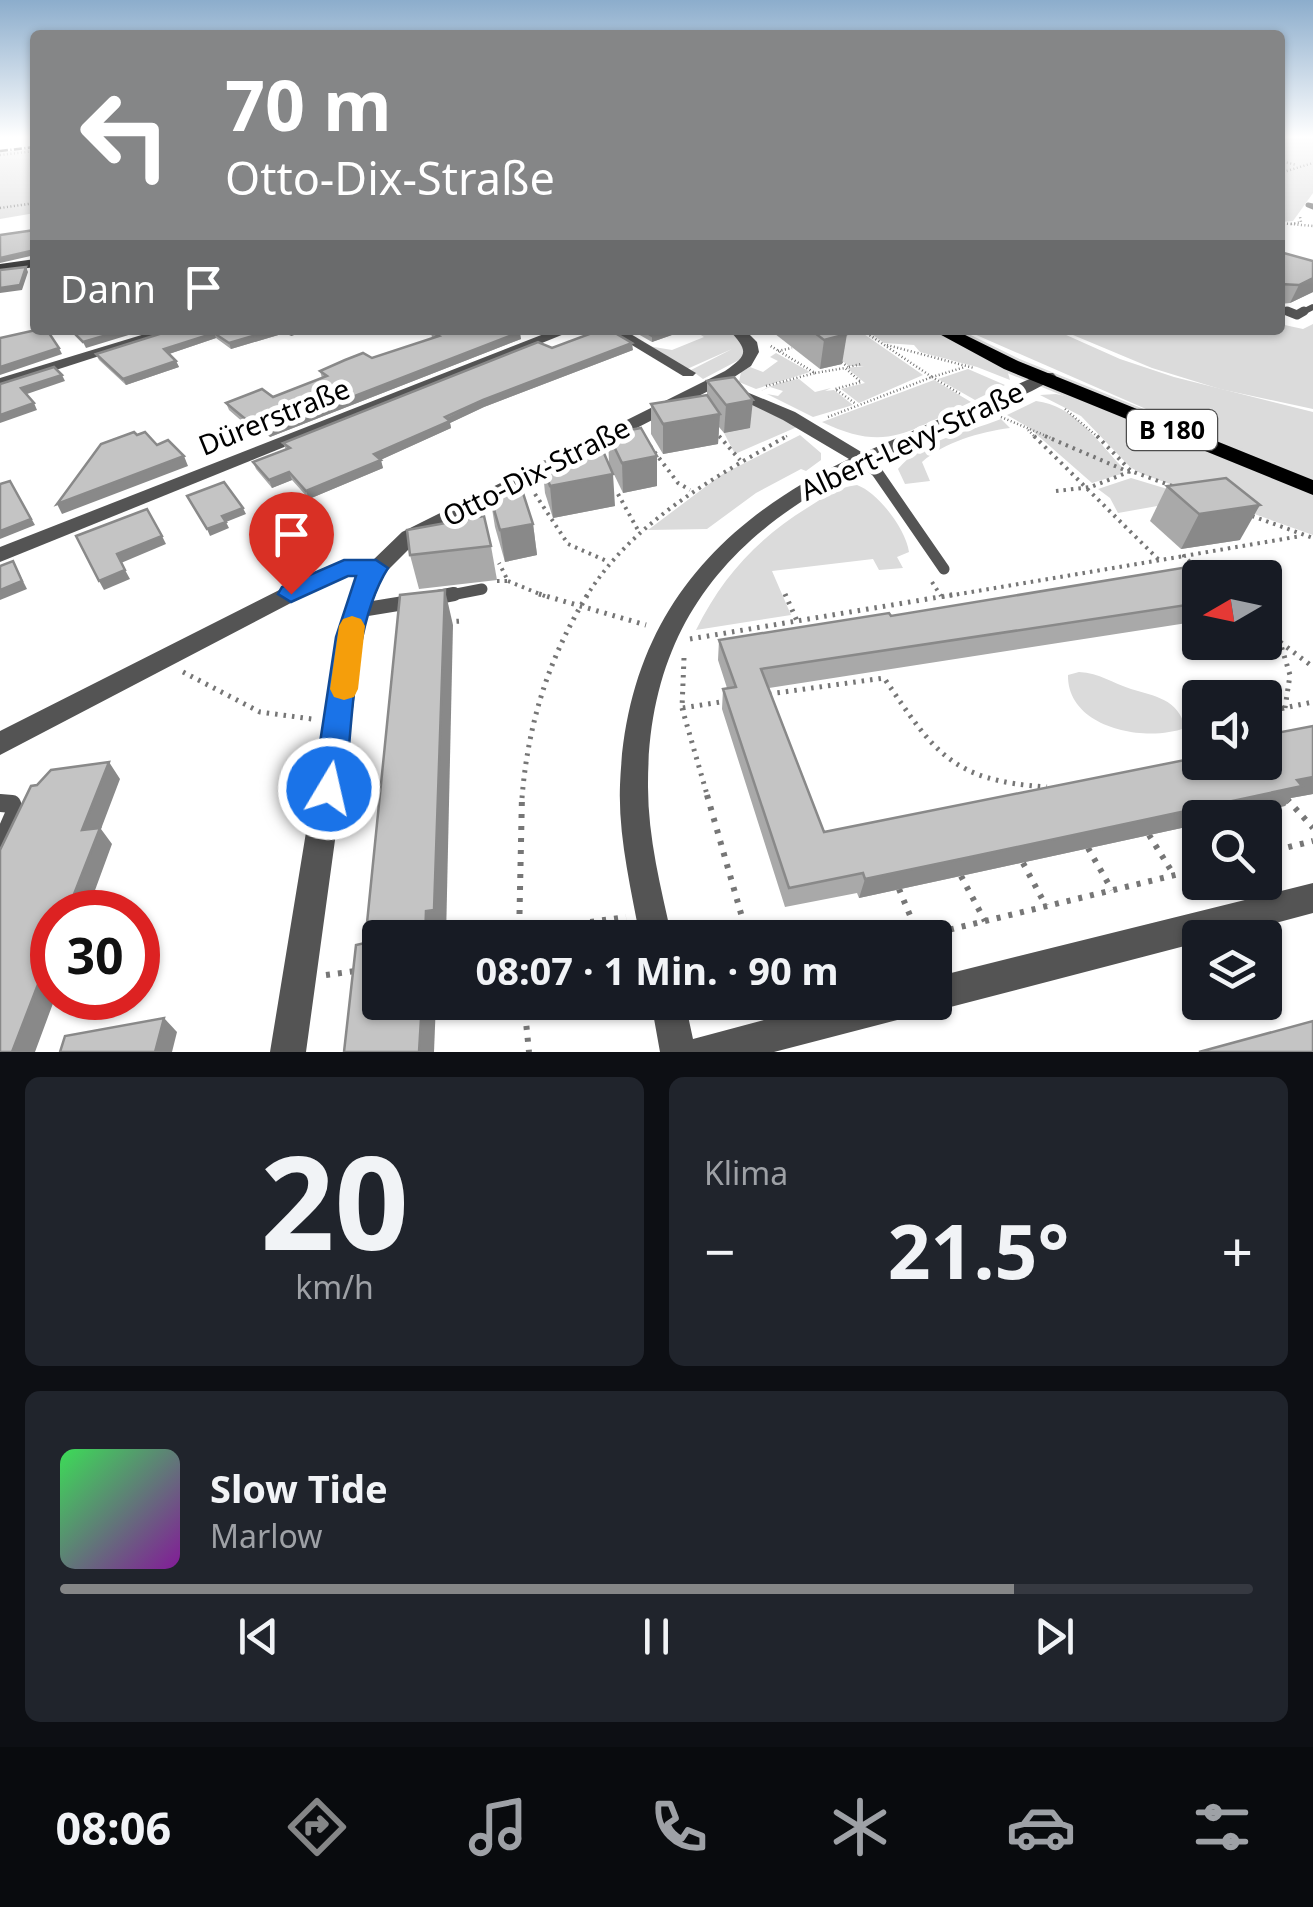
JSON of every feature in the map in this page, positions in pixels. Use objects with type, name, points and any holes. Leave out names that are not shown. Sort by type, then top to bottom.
[{"type":"main road","name":"B 180","points":[[951,335],[1011,364],[1048,376]]},
{"type":"main road","name":"B 180","points":[[969,335],[1048,376],[1313,488]]},
{"type":"street","points":[[0,268],[30,264]]},
{"type":"street","points":[[0,383],[157,335]]},
{"type":"street","name":"Dürerstraße","points":[[0,555],[555,335]]},
{"type":"street","points":[[623,335],[688,373]]},
{"type":"street","name":"Otto-Dix-Straße","points":[[288,1052],[355,611],[364,584],[409,537],[705,388],[746,362],[752,352],[750,342],[742,335]]},
{"type":"street","name":"Albert-Levy-Straße","points":[[652,920],[640,855],[634,785],[638,736],[653,673],[668,632],[704,570],[734,539],[785,500],[1048,376]]},
{"type":"street","points":[[705,388],[727,387],[749,396],[864,460]]},
{"type":"street","points":[[0,744],[323,576],[344,568],[376,568]]},
{"type":"street","points":[[952,990],[1313,898]]},
{"type":"street","points":[[672,1020],[678,1052]]},
{"type":"street","points":[[706,1052],[831,1020]]},
{"type":"lane","points":[[1285,311],[1297,315],[1313,306]]},
{"type":"lane","points":[[864,460],[877,472],[944,569]]},
{"type":"lane","points":[[355,611],[482,588]]},
{"type":"lane","points":[[0,803],[12,804],[15,812],[0,846]]},
{"type":"path","points":[[0,208],[30,204]]},
{"type":"path","points":[[1285,223],[1313,226]]},
{"type":"path","points":[[870,335],[983,407]]},
{"type":"path","points":[[883,344],[984,372]]},
{"type":"path","points":[[792,348],[778,351],[815,373]]},
{"type":"path","points":[[827,391],[861,382],[836,358]]},
{"type":"path","points":[[803,366],[812,364]]},
{"type":"path","points":[[749,396],[775,382],[861,364]]},
{"type":"path","points":[[519,920],[517,812],[531,718],[550,660],[579,605],[610,562],[690,490],[740,460],[807,426],[968,366]]},
{"type":"path","points":[[836,388],[858,406]]},
{"type":"path","points":[[1064,408],[1079,418],[1130,472]]},
{"type":"path","points":[[1159,560],[1024,427],[1178,489]]},
{"type":"path","points":[[717,434],[740,460]]},
{"type":"path","points":[[657,444],[647,444],[678,483],[690,490]]},
{"type":"path","points":[[1056,490],[1085,488],[1130,472]]},
{"type":"path","points":[[531,486],[539,506],[568,544],[610,562]]},
{"type":"path","points":[[618,494],[639,532]]},
{"type":"path","points":[[539,506],[549,504]]},
{"type":"path","points":[[1250,515],[1310,537]]},
{"type":"path","points":[[508,581],[688,639],[1310,537]]},
{"type":"path","points":[[1184,556],[1188,560]]},
{"type":"path","points":[[925,572],[941,596]]},
{"type":"path","points":[[1080,573],[1092,587]]},
{"type":"path","points":[[1036,581],[1047,595]]},
{"type":"path","points":[[785,594],[797,621]]},
{"type":"path","points":[[902,602],[909,617]]},
{"type":"path","points":[[446,622],[462,621]]},
{"type":"path","points":[[742,630],[748,642]]},
{"type":"path","points":[[1282,643],[1313,666]]},
{"type":"path","points":[[1282,648],[1290,672],[1285,708]]},
{"type":"path","points":[[684,658],[682,708],[743,920]]},
{"type":"path","points":[[160,661],[227,699],[263,714],[302,720],[341,715]]},
{"type":"path","points":[[759,696],[884,678],[921,736],[946,758],[979,776],[1015,786],[1063,784]]},
{"type":"path","points":[[769,694],[773,705]]},
{"type":"path","points":[[682,708],[732,700]]},
{"type":"path","points":[[1282,709],[1313,702]]},
{"type":"path","points":[[1287,799],[1313,828]]},
{"type":"path","points":[[1149,835],[1174,875]]},
{"type":"path","points":[[1282,849],[1313,841]]},
{"type":"path","points":[[1088,848],[1112,890]]},
{"type":"path","points":[[1023,863],[1046,906]]},
{"type":"path","points":[[952,928],[1182,873]]},
{"type":"path","points":[[961,876],[985,920]]},
{"type":"path","points":[[899,890],[910,920]]},
{"type":"path","points":[[607,920],[651,913]]},
{"type":"path","points":[[329,956],[326,976],[362,970]]},
{"type":"path","points":[[526,1020],[529,1052]]},
{"type":"shaded area","points":[[0,187],[30,187],[30,214],[0,219]]},
{"type":"shaded area","points":[[1285,187],[1313,187],[1313,193],[1293,221],[1285,222]]},
{"type":"shaded area","points":[[1313,324],[1313,409],[1220,389],[1152,368],[1073,335],[1285,335],[1285,325],[1303,329]]},
{"type":"shaded area","points":[[701,335],[734,335],[746,351],[739,360],[703,379],[691,370],[732,349],[687,369],[648,346],[672,350],[704,337]]},
{"type":"shaded area","points":[[808,335],[865,335],[923,375],[859,403],[841,389],[865,383],[847,368],[864,366],[849,366]]},
{"type":"shaded area","points":[[873,335],[939,335],[998,366],[1008,373],[1010,380],[920,352],[914,345],[884,343]]},
{"type":"shaded area","points":[[976,335],[1066,335],[1174,377],[1313,412],[1313,482]]},
{"type":"shaded area","points":[[776,353],[810,372],[756,389],[739,382],[741,372],[750,367],[763,372],[778,361],[770,357]]},
{"type":"shaded area","points":[[968,369],[1005,385],[975,400],[938,379]]},
{"type":"shaded area","points":[[799,379],[815,392],[831,388],[825,391],[834,390],[853,405],[813,417],[767,394],[778,396],[783,391],[770,387],[761,391],[770,386],[779,383]]},
{"type":"shaded area","points":[[934,380],[971,402],[914,429],[882,437],[845,431],[822,422]]},
{"type":"shaded area","points":[[1040,395],[1082,400],[1313,495],[1313,535],[1142,474],[1130,467],[1081,416]]},
{"type":"shaded area","points":[[744,399],[797,427],[735,454],[724,433],[750,428]]},
{"type":"shaded area","points":[[1036,401],[1074,417],[1122,467],[1121,474],[1092,483],[1028,427],[1007,415]]},
{"type":"shaded area","points":[[1001,419],[1010,428],[975,435],[941,449],[922,462],[930,481],[905,484],[898,469],[920,450]]},
{"type":"shaded area","points":[[800,435],[821,453],[821,460],[806,471],[801,469],[756,493],[707,529],[648,530],[721,475]]},
{"type":"shaded area","points":[[1131,478],[1184,494],[1163,505],[1118,513],[1110,498],[1098,489]]},
{"type":"shaded area","points":[[857,485],[882,504],[903,533],[909,552],[897,557],[903,568],[879,570],[873,559],[772,571],[791,615],[696,630],[729,576],[757,546],[825,497]]},
{"type":"shaded area","points":[[1079,672],[1100,676],[1164,700],[1182,718],[1182,729],[1150,734],[1130,732],[1094,719],[1080,708],[1071,693],[1068,675]]},
{"type":"building","points":[[30,231],[30,251],[0,258],[0,235]]},
{"type":"building","points":[[1285,253],[1313,261],[1313,278],[1299,285],[1285,284]]},
{"type":"building","points":[[26,267],[20,285],[0,288],[0,270]]},
{"type":"building","points":[[30,331],[30,335],[50,335],[59,348],[0,367],[0,338]]},
{"type":"building","points":[[76,335],[107,335],[83,342]]},
{"type":"building","points":[[156,335],[208,335],[164,349],[176,361],[123,379],[96,354]]},
{"type":"building","points":[[217,335],[256,335],[229,343]]},
{"type":"building","points":[[512,335],[267,430],[255,420],[249,422],[226,403],[262,389],[273,397],[327,376],[320,371],[363,353],[372,358],[439,336]]},
{"type":"building","points":[[587,335],[618,335],[632,343],[445,417],[450,421],[374,454],[381,460],[306,491],[289,472],[269,480],[253,462],[290,448],[283,443],[538,342],[552,348]]},
{"type":"building","points":[[818,335],[843,335],[824,340]]},
{"type":"building","points":[[54,367],[62,375],[21,388],[34,403],[0,415],[0,384]]},
{"type":"building","points":[[734,377],[753,400],[726,405],[707,381]]},
{"type":"building","points":[[707,395],[720,414],[663,424],[651,404]]},
{"type":"building","points":[[641,428],[657,456],[622,463],[608,434]]},
{"type":"building","points":[[145,432],[157,445],[168,440],[184,456],[57,504],[101,444]]},
{"type":"building","points":[[603,451],[613,474],[550,486],[542,462]]},
{"type":"building","points":[[1226,478],[1260,505],[1199,514],[1167,486]]},
{"type":"building","points":[[10,481],[31,519],[0,531],[0,484]]},
{"type":"building","points":[[224,482],[243,508],[222,516],[226,522],[207,529],[187,496]]},
{"type":"building","points":[[522,490],[533,524],[500,530],[490,496]]},
{"type":"building","points":[[147,509],[162,536],[117,554],[125,570],[99,581],[76,536]]},
{"type":"building","points":[[484,516],[491,546],[410,555],[407,530]]},
{"type":"building","points":[[13,561],[22,581],[0,590],[0,566]]},
{"type":"building","points":[[1182,568],[1182,606],[761,669],[824,832],[1182,761],[1182,780],[1282,780],[1282,732],[1313,726],[1313,777],[1297,780],[1302,786],[1236,800],[1182,800],[1182,812],[865,879],[863,873],[789,888],[723,689],[736,687],[719,640],[889,613],[891,616]]},
{"type":"building","points":[[445,590],[434,910],[426,911],[426,920],[367,920],[400,595]]},
{"type":"building","points":[[109,762],[82,830],[100,828],[76,890],[30,890],[30,1005],[12,1052],[0,1052],[0,850],[31,786],[51,770]]},
{"type":"building","points":[[362,944],[362,1020],[421,1020],[419,1052],[344,1052],[356,945]]},
{"type":"building","points":[[164,1018],[155,1052],[60,1052],[65,1036]]},
{"type":"building","points":[[1313,1021],[1313,1052],[1199,1052]]},
{"type":"slow traffic","points":[[344,689],[352,626]]},
{"type":"route","points":[[291,594],[344,568],[376,568],[356,605],[329,789]]}]
